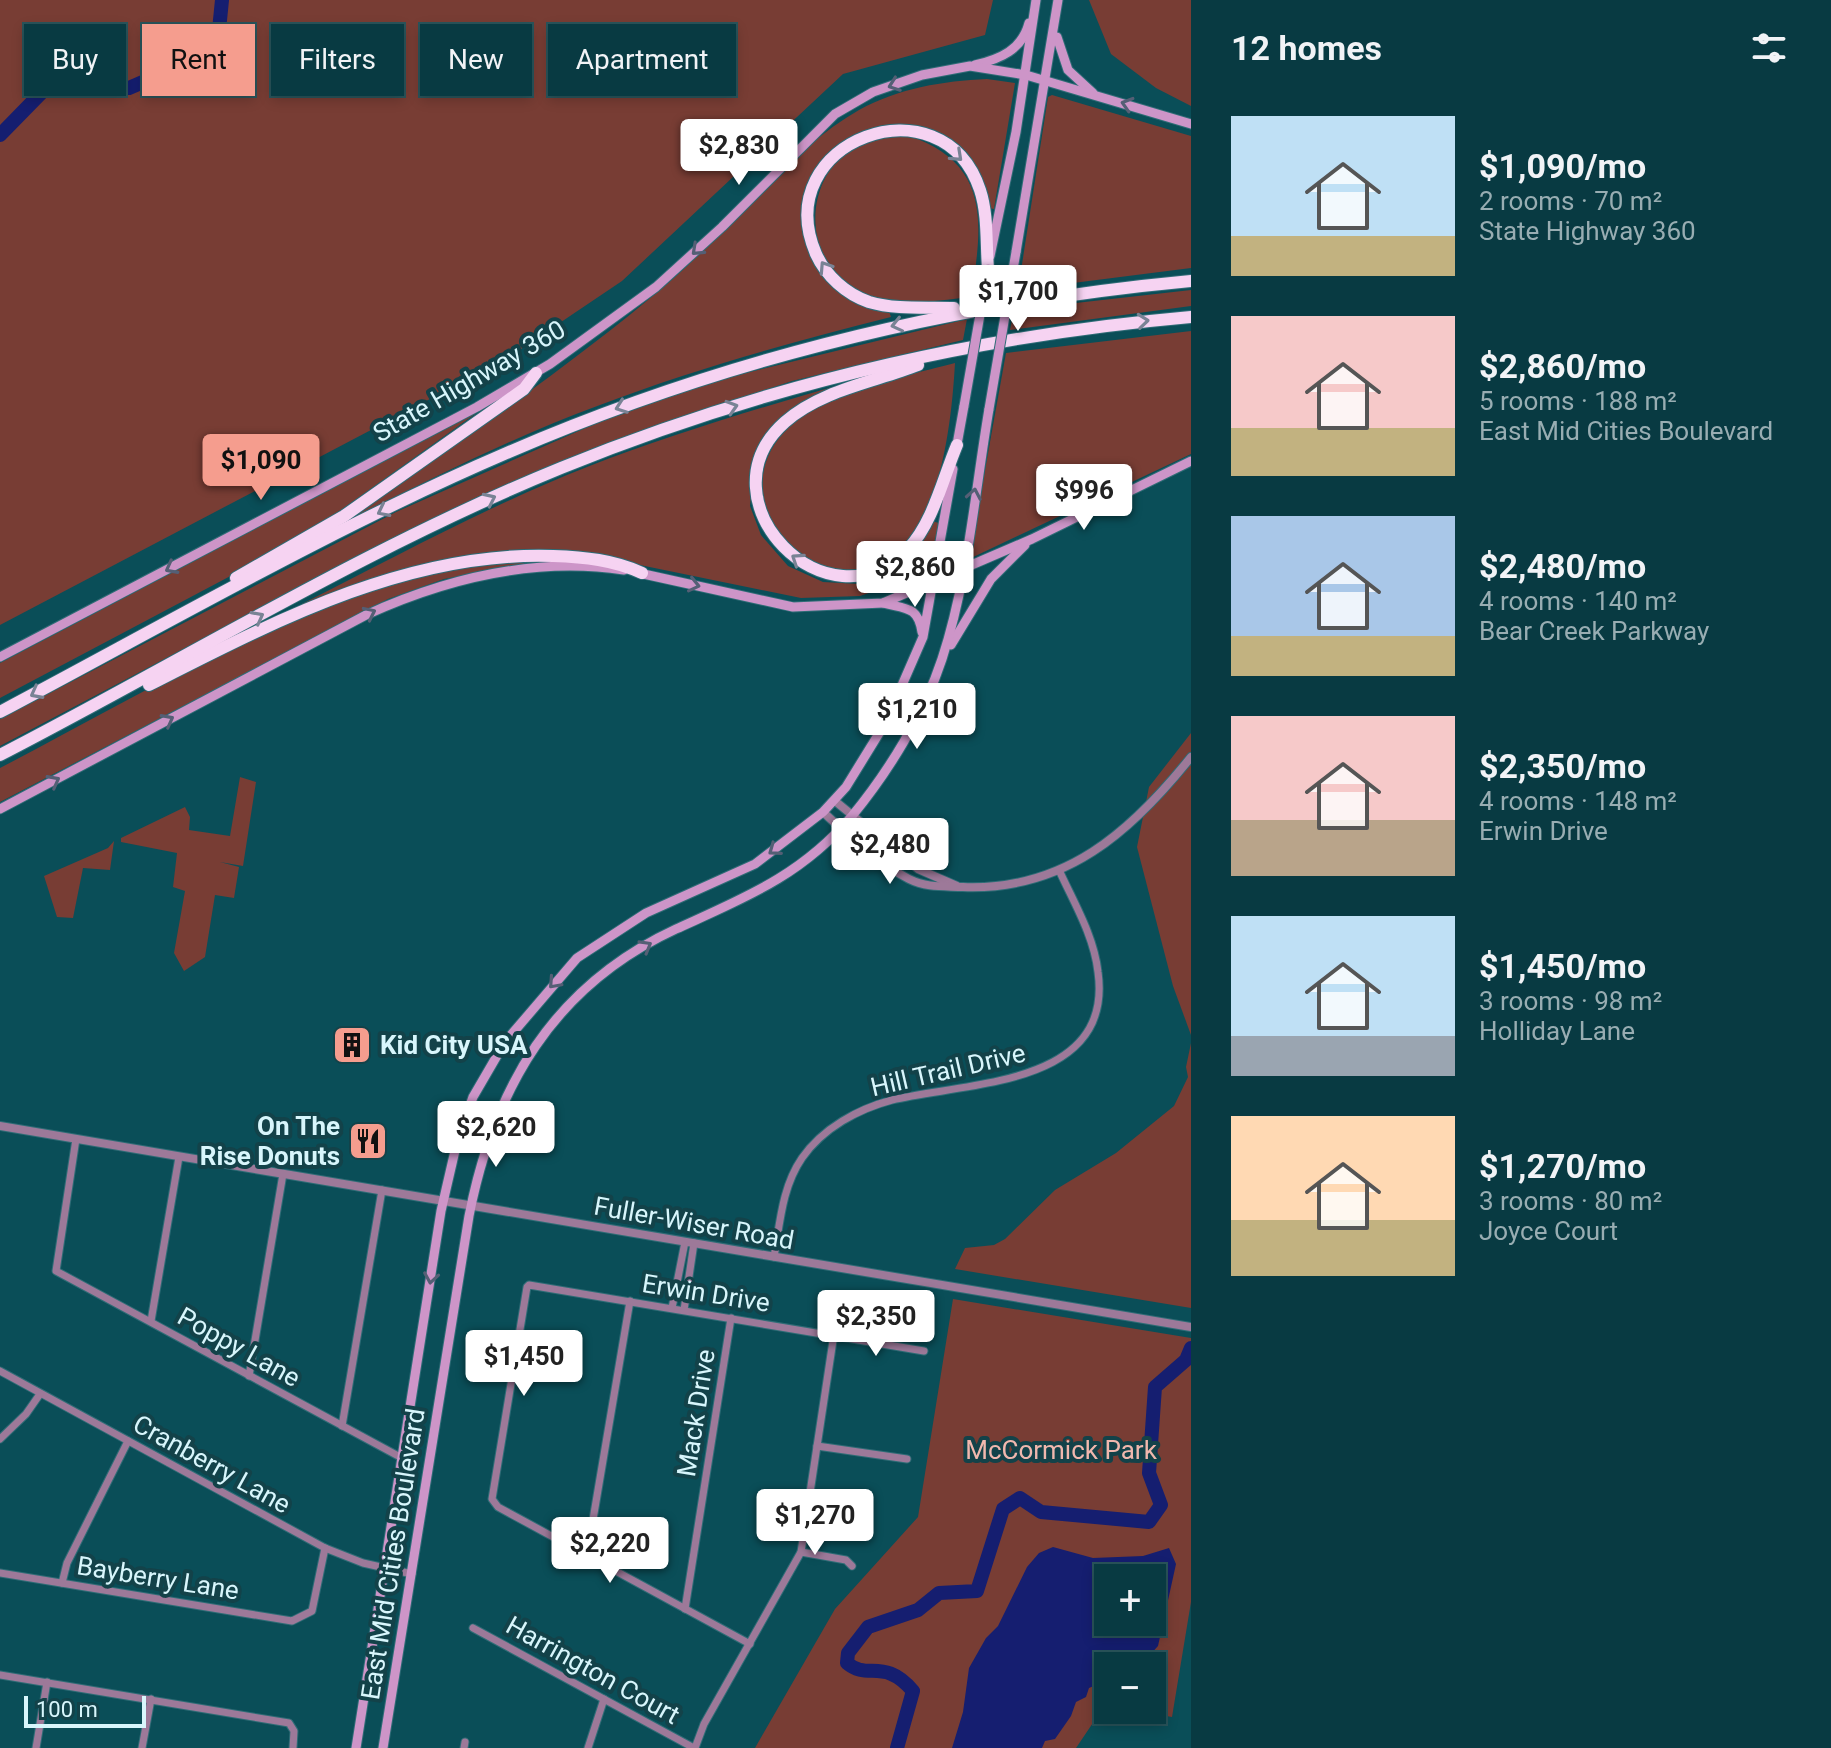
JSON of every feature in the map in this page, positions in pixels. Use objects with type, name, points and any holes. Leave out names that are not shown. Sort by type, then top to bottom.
[{"type":"highway","points":[[973,309],[888,306],[849,292],[832,279],[811,242],[807,219],[818,177],[843,147],[871,134],[901,130],[938,141],[964,161],[980,190],[988,269]]},
{"type":"highway","points":[[0,712],[401,502],[562,430],[732,369],[973,309],[1191,281]]},
{"type":"highway","points":[[0,755],[398,543],[559,469],[668,428],[778,392],[955,350],[1071,330],[1191,317]]},
{"type":"highway","points":[[955,350],[815,403],[783,424],[770,440],[758,474],[760,511],[779,546],[814,570],[857,574],[876,570],[908,550],[920,534],[957,445]]},
{"type":"highway","points":[[72,674],[89,659],[344,516],[524,389],[536,373]]},
{"type":"highway","points":[[41,734],[60,730],[227,645],[390,578],[481,559],[540,556],[621,563],[642,573]]},
{"type":"main road","points":[[970,66],[996,60],[1016,47],[1027,29],[1035,0]]},
{"type":"main road","points":[[356,1748],[443,1201],[457,1142],[473,1097],[505,1042],[577,958],[646,913],[755,864],[835,801],[886,722],[923,637],[988,269],[1026,75],[1035,0]]},
{"type":"main road","name":"East Mid Cities Boulevard","points":[[383,1748],[471,1206],[481,1160],[498,1111],[528,1055],[583,992],[640,949],[774,885],[840,828],[896,756],[942,662],[962,571],[1058,0]]},
{"type":"main road","points":[[1056,18],[1061,58],[1074,77],[1096,95]]},
{"type":"main road","name":"State Highway 360","points":[[0,657],[536,373],[656,287],[722,227],[835,114],[885,88],[922,75],[970,66],[1026,75],[1191,124]]},
{"type":"main road","points":[[883,603],[1032,539],[1191,461]]},
{"type":"main road","points":[[942,662],[991,579],[1032,539]]},
{"type":"main road","points":[[0,809],[366,615],[416,593],[473,576],[530,568],[590,567],[642,573],[793,607],[883,603],[913,609],[919,615],[923,637]]},
{"type":"street","points":[[823,812],[912,881],[944,889],[958,886],[982,888],[1059,870],[1114,838],[1140,817],[1191,757]]},
{"type":"street","points":[[835,801],[918,869],[958,886]]},
{"type":"street","name":"Hill Trail Drive","points":[[774,1257],[792,1176],[803,1157],[839,1123],[893,1100],[1034,1073],[1059,1059],[1086,1031],[1098,1006],[1098,971],[1092,943],[1059,870]]},
{"type":"street","name":"Fuller-Wiser Road","points":[[0,1126],[1191,1327]]},
{"type":"street","name":"Poppy Lane","points":[[76,1139],[56,1271],[402,1458]]},
{"type":"street","points":[[151,1321],[179,1157]]},
{"type":"street","points":[[249,1376],[283,1174]]},
{"type":"street","points":[[342,1426],[382,1190]]},
{"type":"street","points":[[672,1308],[690,1242]]},
{"type":"street","points":[[684,1310],[690,1242]]},
{"type":"street","name":"Erwin Drive","points":[[587,1555],[498,1507],[492,1499],[529,1285],[924,1351]]},
{"type":"street","points":[[630,1301],[587,1555],[750,1644]]},
{"type":"street","name":"Mack Drive","points":[[685,1609],[731,1318]]},
{"type":"street","points":[[694,1748],[704,1724],[801,1552],[834,1334]]},
{"type":"street","name":"Cranberry Lane","points":[[0,1371],[325,1548],[412,1574]]},
{"type":"street","points":[[0,1439],[26,1414],[40,1394]]},
{"type":"street","points":[[62,1583],[67,1563],[128,1441]]},
{"type":"street","points":[[817,1446],[907,1459]]},
{"type":"street","name":"Bayberry Lane","points":[[0,1573],[292,1621],[308,1615],[314,1605],[325,1548]]},
{"type":"street","points":[[801,1552],[846,1560],[852,1566]]},
{"type":"street","name":"Harrington Court","points":[[473,1628],[694,1748]]},
{"type":"street","points":[[0,1675],[292,1726],[293,1748]]},
{"type":"street","points":[[36,1748],[47,1682]]},
{"type":"street","points":[[142,1748],[151,1699]]},
{"type":"street","points":[[588,1748],[604,1699]]},
{"type":"green space","points":[[0,0],[993,0],[985,35],[843,74],[622,281],[506,359],[0,625]]},
{"type":"green space","points":[[1089,0],[1191,0],[1191,106],[1156,88],[1111,54]]},
{"type":"green space","points":[[987,79],[1015,83],[994,209],[989,208],[967,158],[902,126],[884,127],[855,136],[829,155],[804,225],[808,249],[817,267],[889,311],[891,317],[744,357],[567,417],[345,522],[629,316],[690,263],[783,169],[833,127],[874,102],[905,91]]},
{"type":"green space","points":[[1052,95],[1191,136],[1191,268],[1018,290],[1048,97]]},
{"type":"green space","points":[[906,135],[934,147],[954,161],[967,179],[975,198],[978,244],[971,297],[913,302],[879,300],[854,290],[835,274],[822,254],[816,230],[816,205],[823,182],[837,161],[864,142]]},
{"type":"green space","points":[[1191,290],[1191,306],[1010,330],[1014,310]]},
{"type":"green space","points":[[967,319],[963,340],[792,381],[615,440],[546,468],[189,646],[0,746],[0,719],[396,512],[599,422],[717,380]]},
{"type":"green space","points":[[1191,331],[1191,454],[969,559],[1006,353]]},
{"type":"green space","points":[[955,363],[948,432],[937,482],[919,526],[906,543],[877,565],[846,571],[816,564],[790,546],[772,522],[763,492],[766,461],[786,430],[821,405],[842,396]]},
{"type":"green space","points":[[846,383],[784,417],[752,487],[750,506],[761,535],[788,566],[823,582],[860,584],[860,580],[902,559],[918,542],[931,521],[939,523],[930,572],[860,596],[801,598],[596,556],[493,554],[303,608],[302,604],[550,482],[683,433]]},
{"type":"green space","points":[[478,412],[330,518],[259,561],[0,698],[0,663]]},
{"type":"green space","points":[[524,561],[524,565],[444,579],[388,599],[0,802],[0,768],[276,626],[392,583],[460,566]]},
{"type":"green space","points":[[1191,733],[1191,1035],[1173,986],[1137,847],[1149,787]]},
{"type":"green space","points":[[240,777],[256,782],[243,866],[220,862],[239,867],[234,898],[215,895],[205,957],[184,971],[174,953],[185,891],[173,887],[177,853],[121,842],[121,838],[185,807],[190,817],[189,830],[230,836]]},
{"type":"green space","points":[[114,841],[110,870],[83,868],[73,918],[57,917],[44,876],[108,848]]},
{"type":"green space","points":[[1191,1043],[1191,1308],[955,1269],[965,1248],[994,1245],[1005,1239],[1055,1190],[1116,1153],[1174,1106],[1188,1077],[1186,1067]]},
{"type":"green space","name":"McCormick Park","points":[[953,1299],[1191,1338],[1191,1602],[1172,1717],[1166,1716],[1166,1652],[1094,1652],[1094,1721],[1076,1748],[755,1748],[835,1609],[918,1517]]},
{"type":"shaded area","points":[[1053,1547],[1093,1558],[1143,1556],[1169,1548],[1176,1564],[1166,1610],[1166,1564],[1094,1564],[1094,1636],[1160,1636],[1158,1646],[1153,1652],[1094,1652],[1094,1686],[1089,1688],[1086,1697],[1076,1702],[1071,1716],[1055,1739],[1045,1741],[1042,1748],[952,1748],[963,1712],[969,1668],[986,1638],[998,1626],[1027,1567],[1039,1553]]},
{"type":"waterway","points":[[0,135],[45,89],[129,88],[217,50],[222,0]]},
{"type":"waterway","points":[[897,1748],[913,1691],[893,1675],[855,1668],[847,1663],[848,1653],[868,1627],[918,1610],[939,1593],[977,1591],[1003,1509],[1020,1498],[1041,1512],[1149,1522],[1161,1505],[1149,1473],[1155,1387],[1186,1360],[1191,1348]]},
{"type":"place","name":"Kid City USA","points":[[352,1045]]},
{"type":"place","name":"On The Rise Donuts","points":[[368,1141]]}]
